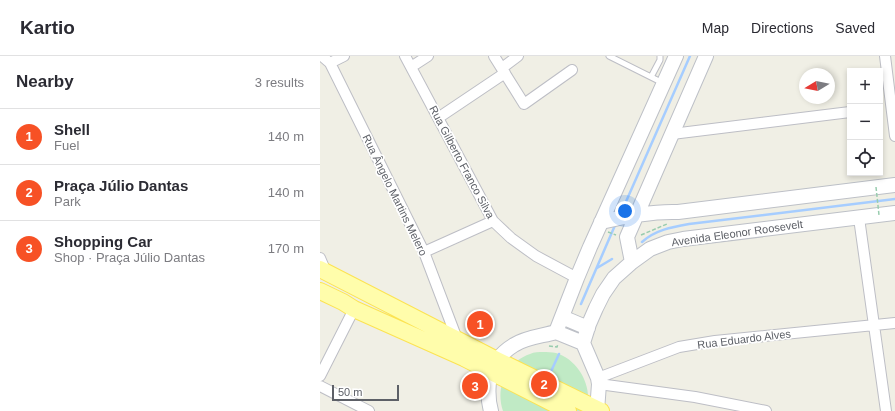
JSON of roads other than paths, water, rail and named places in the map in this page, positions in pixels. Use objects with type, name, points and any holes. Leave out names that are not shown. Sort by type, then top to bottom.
[{"type":"main road","points":[[322,267],[457,340],[494,366],[568,411]]},
{"type":"main road","points":[[320,291],[354,309],[464,358],[494,366],[599,410]]},
{"type":"street","points":[[324,59],[344,56]]},
{"type":"street","name":"Rua Gilberto Franco Silva","points":[[405,56],[493,221],[511,238],[536,256],[577,278]]},
{"type":"street","points":[[411,68],[428,56]]},
{"type":"street","points":[[494,56],[524,104],[572,70]]},
{"type":"street","points":[[438,118],[503,71],[518,56]]},
{"type":"street","points":[[556,332],[577,278],[604,222],[658,80],[676,56]]},
{"type":"street","points":[[632,262],[628,237],[630,216],[672,134],[706,56]]},
{"type":"street","points":[[885,56],[893,106],[895,136]]},
{"type":"street","name":"Rua Ângelo Martins Melero","points":[[324,59],[424,252],[457,340]]},
{"type":"street","points":[[883,108],[893,106]]},
{"type":"street","points":[[672,134],[847,112]]},
{"type":"street","points":[[604,222],[630,216],[664,211],[678,212],[895,185]]},
{"type":"street","name":"Avenida Eleonor Roosevelt","points":[[583,343],[603,294],[614,278],[650,249],[675,240],[895,213]]},
{"type":"street","points":[[859,218],[886,411]]},
{"type":"street","points":[[424,252],[493,221]]},
{"type":"street","points":[[320,376],[354,309]]},
{"type":"street","points":[[562,317],[588,328]]},
{"type":"street","name":"Rua Eduardo Alves","points":[[599,381],[679,347],[714,341],[895,323]]},
{"type":"street","points":[[492,411],[489,381],[494,366],[514,345],[556,332],[583,343],[599,381],[599,410]]},
{"type":"street","points":[[599,381],[695,397],[766,411]]},
{"type":"street","points":[[320,386],[369,411]]},
{"type":"lane","points":[[609,56],[658,80],[660,56]]},
{"type":"waterway","points":[[621,213],[690,56]]},
{"type":"waterway","points":[[642,242],[658,232],[689,224],[895,199]]},
{"type":"waterway","points":[[581,304],[616,223]]},
{"type":"waterway","points":[[597,268],[612,259]]},
{"type":"waterway","points":[[548,378],[559,354]]},
{"type":"place","name":"Shell","points":[[480,324]]},
{"type":"place","name":"Praça Júlio Dantas","points":[[544,384]]},
{"type":"place","name":"Shopping Car","points":[[475,386]]}]
